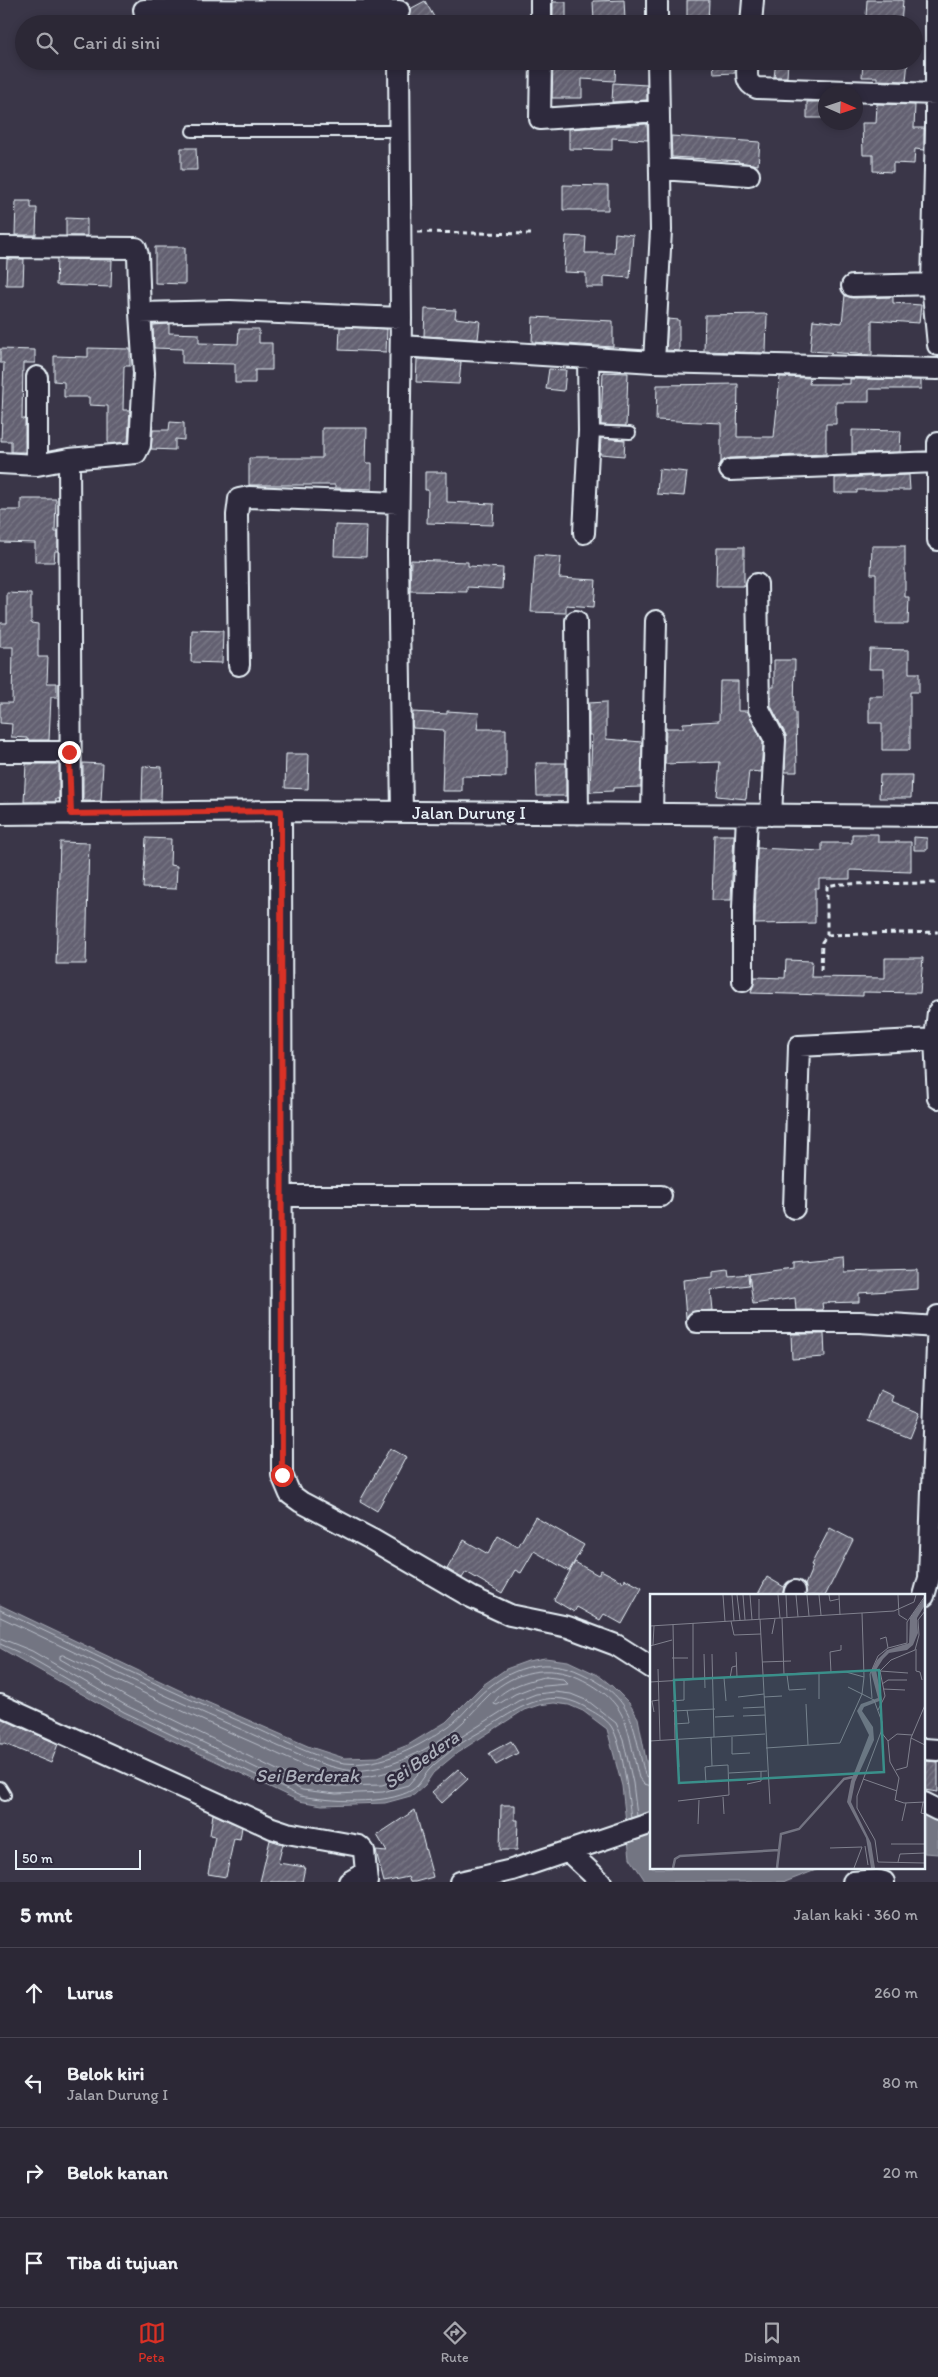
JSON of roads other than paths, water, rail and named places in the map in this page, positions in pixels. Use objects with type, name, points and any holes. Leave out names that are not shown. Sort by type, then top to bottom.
[{"type":"street","points":[[541,0],[541,15]]},
{"type":"street","points":[[657,0],[657,15]]},
{"type":"street","points":[[752,15],[753,0]]},
{"type":"street","points":[[936,0],[935,284],[938,345]]},
{"type":"street","points":[[144,10],[399,12]]},
{"type":"street","points":[[399,70],[401,346],[398,503],[402,812]]},
{"type":"street","points":[[541,70],[540,119],[658,111]]},
{"type":"street","points":[[654,362],[661,230],[658,70]]},
{"type":"street","points":[[747,70],[746,79],[750,85],[756,88],[936,94]]},
{"type":"street","points":[[660,169],[749,175]]},
{"type":"street","points":[[0,247],[136,248],[138,255],[144,373],[139,449],[136,453],[69,459],[37,465],[0,463]]},
{"type":"street","points":[[852,286],[935,284]]},
{"type":"street","points":[[140,313],[230,311],[401,318]]},
{"type":"street","points":[[401,346],[654,362],[938,369]]},
{"type":"street","points":[[584,533],[589,431],[588,358]]},
{"type":"street","points":[[37,377],[37,465]]},
{"type":"street","points":[[938,443],[938,540]]},
{"type":"street","points":[[69,459],[69,752],[71,814]]},
{"type":"street","points":[[730,470],[937,462]]},
{"type":"street","points":[[239,666],[237,515],[239,499],[250,496],[398,503]]},
{"type":"street","points":[[757,584],[758,709],[775,740],[771,815]]},
{"type":"street","points":[[576,621],[578,814]]},
{"type":"street","points":[[652,814],[656,621]]},
{"type":"street","points":[[0,752],[69,752]]},
{"type":"street","points":[[281,811],[282,1475],[290,1494],[470,1597],[510,1616],[568,1627],[608,1642],[650,1667]]},
{"type":"street","name":"Jalan Durung I","points":[[0,814],[281,811],[938,816]]},
{"type":"street","points":[[743,981],[743,908],[747,815]]},
{"type":"street","points":[[938,1012],[935,1039],[938,1098]]},
{"type":"street","points":[[794,1208],[799,1046],[935,1039]]},
{"type":"street","points":[[282,1196],[661,1196]]},
{"type":"street","points":[[697,1322],[937,1322],[935,1443],[929,1578],[925,1594]]},
{"type":"street","points":[[0,1705],[287,1834],[359,1846],[364,1851],[366,1858],[361,1879]]},
{"type":"street","points":[[926,1804],[938,1810]]},
{"type":"street","points":[[460,1882],[512,1870],[650,1825]]},
{"type":"street","points":[[569,1852],[602,1882]]},
{"type":"street","points":[[853,1882],[877,1880],[884,1882]]},
{"type":"lane","points":[[192,131],[400,131]]},
{"type":"lane","points":[[589,431],[630,433]]},
{"type":"water","name":"Sei Berderak","points":[[0,1605],[179,1690],[310,1747],[344,1758],[378,1757],[408,1745],[446,1722],[483,1685],[506,1669],[528,1661],[545,1658],[568,1661],[598,1675],[612,1686],[629,1703],[638,1718],[650,1781],[650,1870],[816,1870],[785,1882],[646,1882],[630,1858],[622,1786],[607,1729],[583,1711],[569,1705],[554,1703],[524,1710],[457,1753],[433,1773],[425,1785],[414,1795],[385,1803],[322,1805],[299,1801],[121,1716],[0,1648]]},
{"type":"water","points":[[926,1813],[938,1817],[938,1854],[926,1853]]},
{"type":"water label","name":"Sei Bedera","points":[[421,1759]]}]
